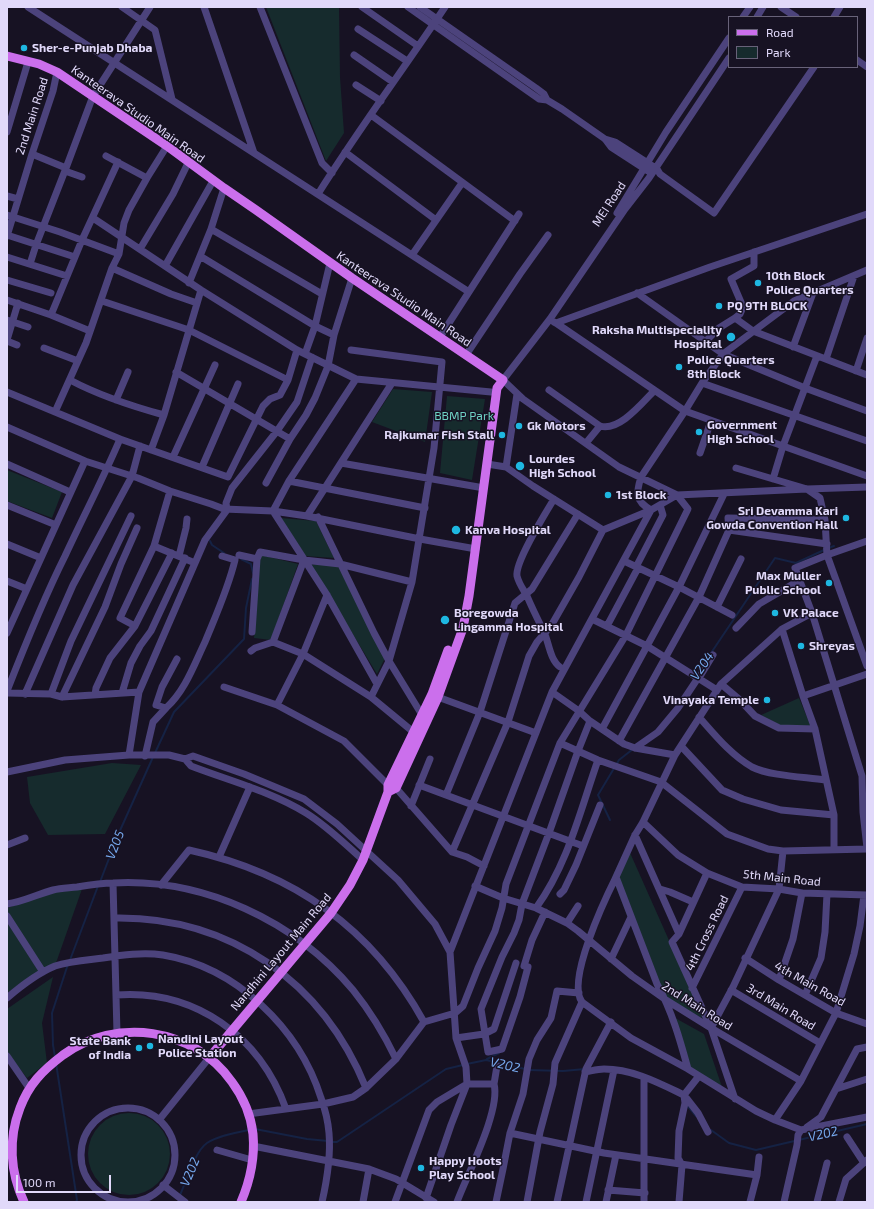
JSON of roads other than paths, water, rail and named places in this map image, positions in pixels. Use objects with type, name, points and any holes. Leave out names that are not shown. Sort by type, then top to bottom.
[{"type":"main road","name":"Kanteerava Studio Main Road","points":[[7,56],[57,72],[168,146],[188,163],[330,263],[501,379]]},
{"type":"main road","points":[[7,62],[28,62]]},
{"type":"main road","points":[[482,487],[487,464],[497,388],[501,379]]},
{"type":"main road","name":"Nandhini Layout Main Road","points":[[209,1058],[331,913],[350,885],[364,856],[390,788],[417,734],[422,715],[435,696],[458,626],[474,549],[482,487],[491,392],[492,387],[501,379]]},
{"type":"main road","points":[[417,734],[435,696]]},
{"type":"main road","points":[[24,1202],[10,1168],[13,1131],[18,1112],[29,1088],[51,1063],[87,1041],[118,1033],[139,1032],[163,1035],[189,1045],[209,1058],[222,1070],[235,1086],[248,1114],[252,1129],[253,1146],[247,1185],[241,1202]]},
{"type":"street","points":[[28,7],[114,61],[469,292]]},
{"type":"street","points":[[122,7],[156,30],[172,99]]},
{"type":"street","points":[[30,264],[93,96],[150,7]]},
{"type":"street","points":[[204,7],[254,153]]},
{"type":"street","points":[[260,7],[322,163],[332,173]]},
{"type":"street","points":[[362,7],[418,46]]},
{"type":"street","points":[[408,7],[468,40],[544,94],[547,100]]},
{"type":"street","points":[[420,7],[464,46],[539,99],[547,100],[605,139],[611,147],[654,170],[714,213],[813,68]]},
{"type":"street","points":[[318,194],[345,152],[445,7]]},
{"type":"street","points":[[744,16],[750,7]]},
{"type":"street","points":[[757,16],[763,7]]},
{"type":"street","points":[[781,7],[794,16]]},
{"type":"street","points":[[835,16],[840,7]]},
{"type":"street","points":[[358,29],[407,61]]},
{"type":"street","name":"MEI Road","points":[[550,320],[666,132],[728,39]]},
{"type":"street","points":[[464,46],[468,40]]},
{"type":"street","points":[[354,55],[393,82]]},
{"type":"street","name":"MEI Road","points":[[501,379],[550,320],[625,209],[654,170],[728,59]]},
{"type":"street","points":[[858,61],[867,67]]},
{"type":"street","points":[[7,132],[28,62]]},
{"type":"street","name":"2nd Main Road","points":[[7,236],[10,215],[18,199],[53,91],[57,72]]},
{"type":"street","points":[[356,85],[381,101]]},
{"type":"street","points":[[371,115],[515,221]]},
{"type":"street","points":[[55,412],[70,380],[102,301],[112,268],[119,254],[124,223],[136,196],[168,146]]},
{"type":"street","points":[[345,152],[436,220]]},
{"type":"street","points":[[32,154],[82,177]]},
{"type":"street","points":[[106,156],[147,178]]},
{"type":"street","points":[[51,315],[82,240],[118,162]]},
{"type":"street","points":[[140,250],[173,194],[188,163]]},
{"type":"street","points":[[165,266],[213,180]]},
{"type":"street","points":[[412,255],[462,183]]},
{"type":"street","points":[[189,283],[224,188]]},
{"type":"street","points":[[7,196],[18,199]]},
{"type":"street","points":[[440,338],[520,214]]},
{"type":"street","points":[[550,320],[637,293],[867,214]]},
{"type":"street","points":[[10,215],[119,254]]},
{"type":"street","points":[[93,218],[200,290],[297,350],[328,366],[356,378],[392,383],[491,392]]},
{"type":"street","points":[[210,229],[320,292]]},
{"type":"street","points":[[466,355],[548,235]]},
{"type":"street","points":[[7,236],[75,257]]},
{"type":"street","points":[[706,341],[719,328],[740,314],[743,307],[731,279],[754,266],[754,252]]},
{"type":"street","points":[[200,256],[312,324],[334,335]]},
{"type":"street","points":[[7,257],[67,276]]},
{"type":"street","points":[[305,354],[320,292],[330,263]]},
{"type":"street","points":[[112,268],[171,294],[197,303]]},
{"type":"street","points":[[651,510],[643,506],[639,501],[638,488],[641,477],[702,383],[723,354],[794,301],[867,270]]},
{"type":"street","points":[[826,359],[854,276]]},
{"type":"street","points":[[266,483],[315,398],[328,366],[334,335],[352,278]]},
{"type":"street","points":[[7,280],[51,293]]},
{"type":"street","points":[[151,450],[164,415],[200,290]]},
{"type":"street","points":[[637,293],[723,354],[805,388],[867,411]]},
{"type":"street","points":[[793,347],[813,293]]},
{"type":"street","points":[[7,300],[51,315],[90,331]]},
{"type":"street","points":[[102,301],[189,330],[288,380]]},
{"type":"street","points":[[18,303],[10,321],[7,341],[18,345]]},
{"type":"street","points":[[736,318],[753,332],[867,375]]},
{"type":"street","points":[[550,320],[685,411],[867,476]]},
{"type":"street","points":[[10,321],[28,327]]},
{"type":"street","points":[[856,371],[867,338]]},
{"type":"street","points":[[44,348],[78,361]]},
{"type":"street","points":[[7,392],[120,439],[228,477],[263,406],[270,399],[280,395],[288,380],[297,350]]},
{"type":"street","points":[[351,350],[442,362],[434,448],[412,582],[389,661],[371,697]]},
{"type":"street","points":[[773,479],[794,415],[817,356]]},
{"type":"street","points":[[129,755],[139,692],[204,540],[225,510],[232,488],[278,431],[297,402],[312,357]]},
{"type":"street","points":[[172,457],[215,365]]},
{"type":"street","points":[[116,400],[128,372]]},
{"type":"street","points":[[176,372],[290,439]]},
{"type":"street","points":[[273,512],[290,481],[356,378]]},
{"type":"street","name":"Kanteerava Studio Main Road","points":[[501,379],[517,394],[619,467],[677,495],[867,487]]},
{"type":"street","points":[[70,380],[116,400],[164,415]]},
{"type":"street","points":[[308,516],[392,383]]},
{"type":"street","points":[[702,383],[867,441]]},
{"type":"street","points":[[202,467],[238,384]]},
{"type":"street","points":[[549,390],[600,426],[605,427],[617,425],[654,391]]},
{"type":"street","points":[[506,467],[517,394]]},
{"type":"street","points":[[700,453],[711,421]]},
{"type":"street","points":[[586,444],[600,426]]},
{"type":"street","points":[[7,427],[85,461],[132,476],[170,492],[211,504],[225,510],[273,512],[318,517],[474,549]]},
{"type":"street","points":[[120,439],[108,469],[64,557],[24,648],[7,692],[51,694],[62,697],[139,692]]},
{"type":"street","points":[[25,694],[73,585],[132,476],[140,446]]},
{"type":"street","points":[[7,633],[10,617],[27,589],[85,461]]},
{"type":"street","points":[[341,463],[482,487]]},
{"type":"street","points":[[7,464],[70,492]]},
{"type":"street","points":[[487,464],[506,467],[603,530]]},
{"type":"street","points":[[736,468],[807,490],[820,498],[825,520],[827,549],[867,666]]},
{"type":"street","points":[[290,481],[425,508]]},
{"type":"street","points":[[135,626],[120,618],[154,546],[170,492]]},
{"type":"street","points":[[602,729],[679,587],[724,494]]},
{"type":"street","points":[[248,1114],[323,1104],[353,1097],[366,1088],[396,1059],[424,1022],[455,1013],[463,1006],[495,931],[502,908],[506,884],[560,743],[626,635],[688,509],[677,495],[651,510],[603,530],[579,577],[551,626],[537,642],[529,656],[508,722],[452,852]]},
{"type":"street","points":[[554,499],[523,555],[517,569],[518,582],[526,594],[545,634],[556,664],[560,667]]},
{"type":"street","points":[[7,505],[56,525]]},
{"type":"street","points":[[607,626],[663,515],[660,505]]},
{"type":"street","points":[[450,952],[552,692],[651,510]]},
{"type":"street","points":[[273,512],[328,595],[377,684]]},
{"type":"street","points":[[446,795],[480,712],[515,603],[532,589],[578,514]]},
{"type":"street","points":[[51,694],[71,641],[131,516]]},
{"type":"street","points":[[318,517],[389,661],[422,715]]},
{"type":"street","points":[[619,741],[699,597],[729,530],[727,520],[730,518],[825,520]]},
{"type":"street","points":[[122,693],[131,663],[140,646],[151,631],[182,557],[187,519]]},
{"type":"street","points":[[62,697],[105,607],[121,564],[137,528]]},
{"type":"street","points":[[729,530],[827,549]]},
{"type":"street","points":[[560,743],[598,760],[661,782],[727,834],[768,849],[783,851],[867,849],[863,812],[862,776],[812,613],[795,568],[827,549],[867,541]]},
{"type":"street","points":[[7,544],[41,558]]},
{"type":"street","points":[[154,546],[195,563]]},
{"type":"street","points":[[252,632],[257,559],[260,552],[304,560],[340,564],[412,582]]},
{"type":"street","points":[[95,695],[96,688],[110,658],[135,626],[172,553]]},
{"type":"street","points":[[239,555],[257,559]]},
{"type":"street","points":[[151,756],[153,722],[172,702],[184,685],[195,665],[222,600],[235,560],[222,556]]},
{"type":"street","points":[[717,608],[741,559]]},
{"type":"street","points":[[273,642],[304,560]]},
{"type":"street","points":[[624,561],[679,587],[732,615]]},
{"type":"street","points":[[736,628],[759,604],[800,580]]},
{"type":"street","points":[[7,581],[27,589]]},
{"type":"street","points":[[277,705],[303,654],[328,595]]},
{"type":"street","points":[[812,613],[782,629],[721,684],[675,755],[643,822],[635,835],[588,940],[579,970],[579,998],[582,1002],[632,1038],[688,1069],[735,1099],[774,1120],[801,1131],[867,1116]]},
{"type":"street","points":[[592,619],[647,646],[717,690]]},
{"type":"street","points":[[782,629],[815,730],[825,780],[834,814],[834,850]]},
{"type":"street","points":[[251,651],[255,648],[273,642],[303,654],[371,697],[417,734]]},
{"type":"street","points":[[633,748],[658,732],[678,708],[697,677],[713,656]]},
{"type":"street","points":[[166,708],[156,705],[162,686],[177,659]]},
{"type":"street","points":[[803,696],[867,674]]},
{"type":"street","points":[[721,684],[740,700],[755,716],[779,728],[815,730]]},
{"type":"street","points":[[224,687],[277,705],[344,742],[390,788],[411,806],[452,852],[467,857],[484,866]]},
{"type":"street","points":[[552,692],[619,741],[633,748],[675,755]]},
{"type":"street","points":[[435,696],[536,733]]},
{"type":"street","points":[[699,717],[732,752],[753,767],[779,775],[825,780]]},
{"type":"street","points":[[550,915],[532,940],[528,967],[520,997],[502,1049],[488,1052],[481,1009],[519,920],[522,904],[590,721]]},
{"type":"street","points":[[681,746],[722,790],[743,799],[781,810],[834,814]]},
{"type":"street","points":[[7,772],[65,760],[129,755],[169,755],[185,759],[193,756],[244,774],[304,799],[337,824],[364,856]]},
{"type":"street","points":[[185,759],[191,766],[250,786],[285,801],[307,814],[398,880],[436,924],[450,952],[456,1038],[466,1067],[467,1084],[426,1198]]},
{"type":"street","points":[[411,806],[430,759]]},
{"type":"street","points":[[536,908],[550,887],[571,841],[598,760]]},
{"type":"street","points":[[419,785],[583,846]]},
{"type":"street","points":[[219,857],[250,786]]},
{"type":"street","points":[[560,894],[564,890],[576,865],[600,805]]},
{"type":"street","name":"5th Main Road","points":[[643,822],[678,855],[707,873],[742,887],[779,889],[802,893],[865,895]]},
{"type":"street","points":[[635,835],[679,934]]},
{"type":"street","points":[[7,845],[25,838]]},
{"type":"street","points":[[160,885],[190,850],[240,864],[272,877],[303,893],[359,936],[384,963],[406,992],[424,1022]]},
{"type":"street","points":[[711,1028],[731,990],[779,889],[783,851]]},
{"type":"street","points":[[707,873],[679,934],[672,942],[711,1028],[735,1099]]},
{"type":"street","points":[[616,878],[657,984],[666,1000],[678,1033],[688,1069]]},
{"type":"street","points":[[112,883],[118,1033]]},
{"type":"street","points":[[7,904],[55,889],[112,883],[160,885],[202,893],[238,905],[274,923],[305,944],[331,966],[353,990],[381,1030],[396,1059]]},
{"type":"street","name":"2nd Main Road","points":[[475,886],[503,898],[536,908],[567,923],[632,976],[666,1000],[801,1081]]},
{"type":"street","name":"4th Cross Road","points":[[692,988],[742,887]]},
{"type":"street","points":[[660,889],[693,902]]},
{"type":"street","points":[[779,980],[793,939],[802,893]]},
{"type":"street","points":[[805,995],[821,958],[825,932],[827,894]]},
{"type":"street","points":[[774,1120],[801,1081],[836,1013],[854,954],[865,895]]},
{"type":"street","points":[[567,923],[578,906]]},
{"type":"street","points":[[7,916],[43,972]]},
{"type":"street","points":[[611,958],[631,917]]},
{"type":"street","points":[[114,918],[154,920],[199,930],[241,947],[281,972],[316,1005],[336,1031],[366,1088]]},
{"type":"street","points":[[7,998],[43,972],[55,966],[115,956],[157,954],[191,962],[217,974],[242,989],[257,1001],[284,1028],[314,1077],[323,1104],[329,1132],[328,1161],[322,1202]]},
{"type":"street","points":[[502,957],[528,967]]},
{"type":"street","name":"4th Main Road","points":[[745,958],[779,980],[836,1013],[867,1024]]},
{"type":"street","points":[[456,1038],[484,1034],[494,1029],[516,963]]},
{"type":"street","name":"3rd Main Road","points":[[731,990],[820,1044]]},
{"type":"street","points":[[496,1202],[510,1133],[523,1094],[529,1059],[537,1040],[551,1018],[557,991],[579,994]]},
{"type":"street","points":[[116,995],[150,995],[174,1000],[210,1015],[232,1030],[249,1046],[264,1065],[276,1086],[286,1109]]},
{"type":"street","points":[[527,1202],[538,1139],[553,1084],[555,1063],[582,1002]]},
{"type":"street","points":[[557,1202],[585,1072],[611,1022]]},
{"type":"street","points":[[784,1202],[801,1131],[821,1116],[857,1049],[867,1046]]},
{"type":"street","points":[[7,1056],[29,1088]]},
{"type":"street","points":[[159,1120],[209,1058]]},
{"type":"street","points":[[457,1202],[484,1135],[491,1113],[496,1091],[494,1084],[497,1066]]},
{"type":"street","points":[[585,1072],[604,1069],[614,1070],[626,1072],[663,1084],[684,1095],[698,1113],[708,1132]]},
{"type":"street","points":[[586,1202],[614,1070]]},
{"type":"street","points":[[679,1202],[682,1164],[678,1158],[679,1131],[685,1103],[684,1095],[699,1076]]},
{"type":"street","points":[[644,1078],[644,1202]]},
{"type":"street","points":[[836,1089],[867,1079]]},
{"type":"street","points":[[395,1202],[429,1110],[437,1102],[467,1084],[494,1084]]},
{"type":"street","points":[[130,1108],[144,1111],[159,1120],[172,1139],[175,1152],[174,1165],[169,1177],[163,1185],[150,1196],[136,1201],[122,1201],[108,1197],[96,1190],[87,1178],[82,1165],[81,1151],[84,1137],[91,1125],[102,1115],[115,1110],[130,1108]]},
{"type":"street","points":[[510,1133],[616,1155],[757,1175]]},
{"type":"street","points":[[839,1202],[846,1179],[866,1162],[847,1137]]},
{"type":"street","points":[[253,1146],[368,1169],[402,1182],[434,1202]]},
{"type":"street","points":[[216,1150],[252,1160]]},
{"type":"street","points":[[606,1202],[616,1155]]},
{"type":"street","points":[[750,1202],[757,1175],[759,1157]]},
{"type":"street","points":[[817,1202],[827,1163]]},
{"type":"street","points":[[363,1202],[368,1169]]},
{"type":"street","points":[[163,1185],[184,1202]]},
{"type":"street","points":[[608,1190],[645,1193]]},
{"type":"waterway","name":"V205","points":[[210,541],[212,545],[224,553]]},
{"type":"waterway","name":"V204","points":[[828,548],[834,546]]},
{"type":"waterway","name":"V204","points":[[711,653],[775,558],[796,563],[824,550]]},
{"type":"waterway","name":"V205","points":[[241,559],[251,564],[253,573]]},
{"type":"waterway","name":"V205","points":[[155,753],[174,712],[244,639],[246,608],[252,579]]},
{"type":"waterway","name":"V204","points":[[696,675],[702,667]]},
{"type":"waterway","name":"V204","points":[[610,820],[598,795],[619,760],[633,749]]},
{"type":"waterway","name":"V205","points":[[100,882],[118,835],[153,757]]},
{"type":"waterway","name":"V205","points":[[70,960],[98,886]]},
{"type":"waterway","name":"V205","points":[[55,1057],[52,1013],[68,964]]},
{"type":"waterway","name":"V204","points":[[487,1059],[499,1053]]},
{"type":"waterway","name":"V202","points":[[467,1064],[486,1060],[525,1069]]},
{"type":"waterway","name":"V205","points":[[56,1063],[77,1200],[76,1202]]},
{"type":"waterway","name":"V202","points":[[332,1142],[337,1142],[446,1069],[463,1065]]},
{"type":"waterway","name":"V202","points":[[529,1070],[563,1071],[585,1069]]},
{"type":"waterway","name":"V202","points":[[686,1104],[696,1116]]},
{"type":"waterway","name":"V202","points":[[711,1130],[729,1143],[756,1150],[867,1124]]},
{"type":"waterway","name":"V202","points":[[255,1129],[307,1139],[328,1141]]},
{"type":"waterway","name":"V202","points":[[180,1195],[191,1167],[207,1143],[233,1133],[249,1130]]},
{"type":"place","name":"Sher-e-Punjab Dhaba","points":[[24,48]]},
{"type":"place","name":"10th Block Police Quarters","points":[[758,283]]},
{"type":"place","name":"PQ 9TH BLOCK","points":[[719,306]]},
{"type":"place","name":"Raksha Multispeciality Hospital","points":[[731,337]]},
{"type":"place","name":"Police Quarters 8th Block","points":[[679,367]]},
{"type":"place","name":"Gk Motors","points":[[519,426]]},
{"type":"place","name":"Government High School","points":[[699,432]]},
{"type":"place","name":"Rajkumar Fish Stall","points":[[502,435]]},
{"type":"place","name":"Lourdes High School","points":[[520,466]]},
{"type":"place","name":"1st Block","points":[[608,495]]},
{"type":"place","name":"Sri Devamma Kari Gowda Convention Hall","points":[[846,518]]},
{"type":"place","name":"Kanva Hospital","points":[[456,530]]},
{"type":"place","name":"Max Muller Public School","points":[[829,583]]},
{"type":"place","name":"VK Palace","points":[[775,613]]},
{"type":"place","name":"Boregowda Lingamma Hospital","points":[[445,620]]},
{"type":"place","name":"Shreyas","points":[[801,646]]},
{"type":"place","name":"Vinayaka Temple","points":[[767,700]]},
{"type":"place","name":"Nandini Layout Police Station","points":[[150,1046]]},
{"type":"place","name":"State Bank of India","points":[[139,1048]]},
{"type":"place","name":"Happy Hoots Play School","points":[[421,1168]]},
{"type":"park label","name":"BBMP Park","points":[[464,416]]}]
